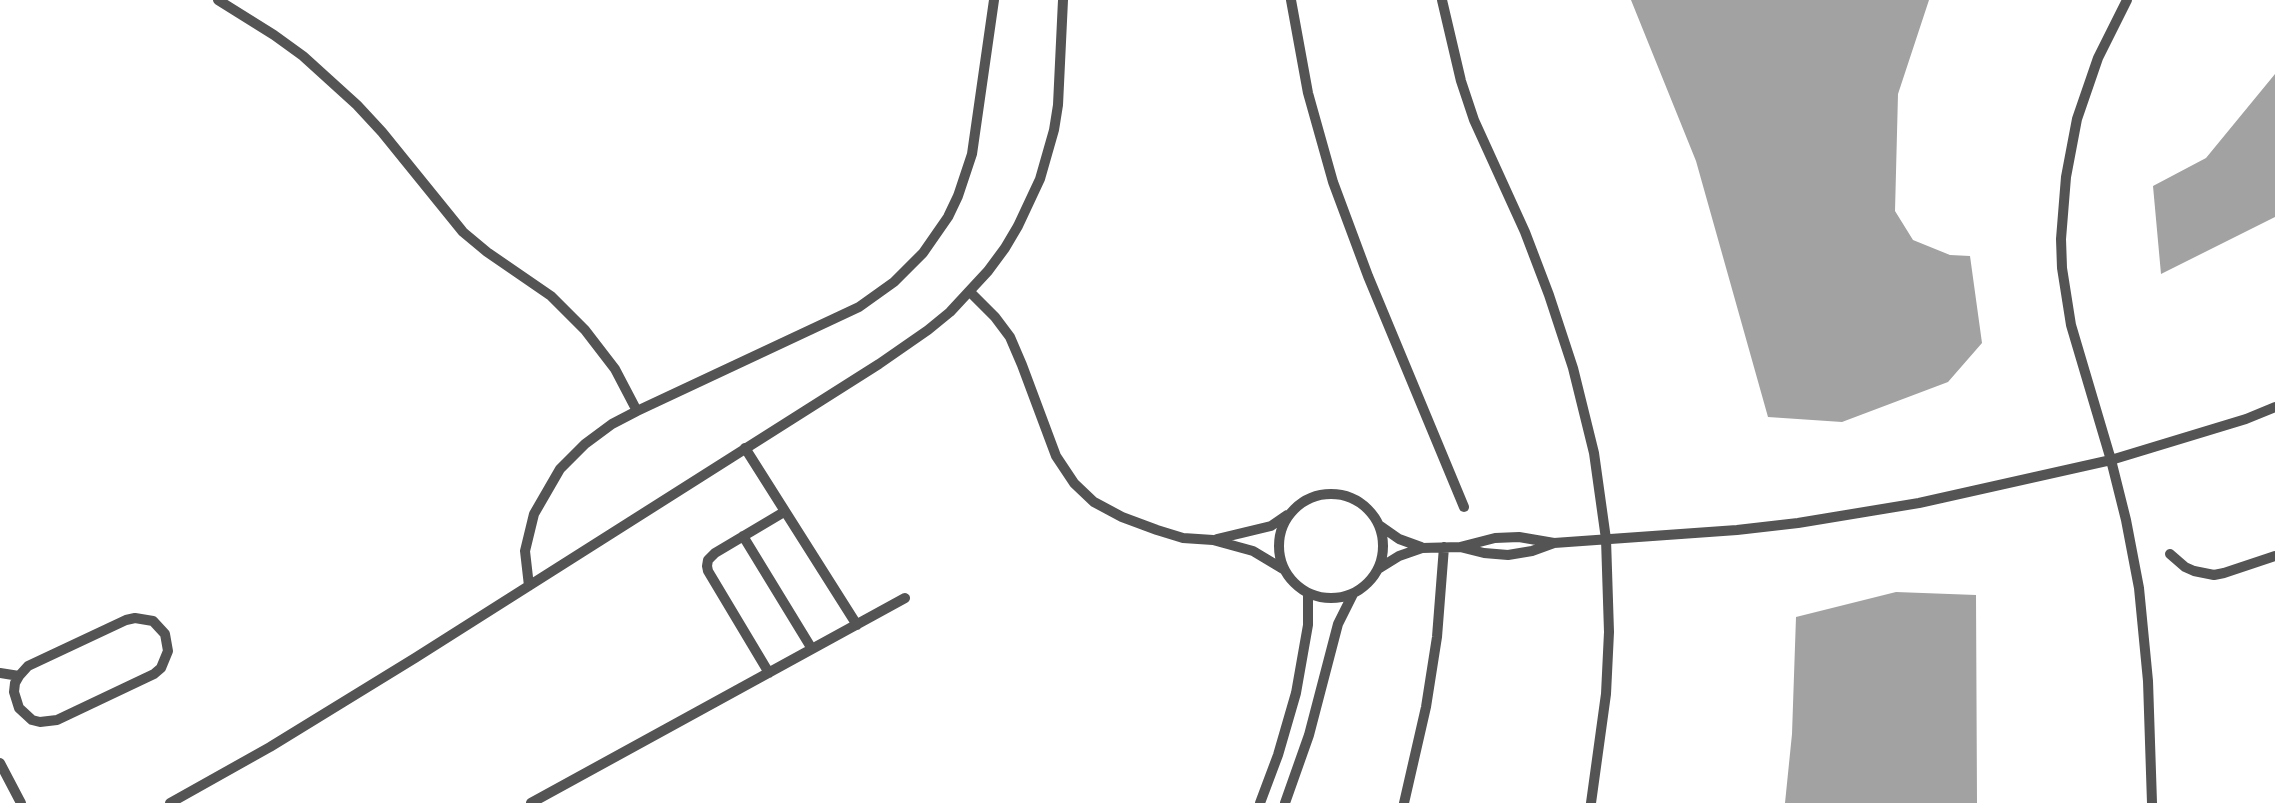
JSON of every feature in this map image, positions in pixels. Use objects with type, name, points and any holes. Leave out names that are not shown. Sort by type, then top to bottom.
[{"type":"street","points":[[218,0],[274,35],[303,56],[357,105],[382,132],[463,232],[486,252],[551,296],[585,330],[615,369],[637,412]]},
{"type":"street","points":[[529,586],[525,562],[527,538],[534,514],[550,483],[560,469],[584,444],[612,424],[859,307],[894,282],[923,252],[944,223],[958,196],[972,154],[994,0]]},
{"type":"street","points":[[170,803],[325,714],[529,586],[928,330],[970,292],[988,271],[1018,226],[1036,187],[1048,155],[1054,130],[1060,86],[1062,0]]},
{"type":"street","points":[[1291,0],[1308,93],[1333,182],[1368,276],[1464,507]]},
{"type":"street","points":[[1442,0],[1453,52],[1474,120],[1539,266],[1573,368],[1594,453],[1606,539],[1609,601],[1608,663],[1600,744],[1591,803]]},
{"type":"street","points":[[2127,0],[2105,42],[2083,95],[2071,144],[2062,211],[2062,268],[2072,325],[2111,460],[2126,520],[2139,588],[2148,681],[2152,803]]},
{"type":"street","points":[[970,292],[995,317],[1010,337],[1056,456],[1074,483],[1094,502],[1122,517],[1183,538],[1213,540],[1253,551],[1283,569]]},
{"type":"street","points":[[1290,514],[1282,529],[1278,546],[1283,569],[1290,579],[1308,593],[1331,599],[1353,594],[1363,588],[1378,570],[1399,556],[1422,548],[1460,547],[1484,553],[1508,555],[1532,551],[1554,543],[1737,530],[1859,514],[1979,491],[2111,460],[2246,419],[2275,408]]},
{"type":"street","points":[[745,448],[856,625]]},
{"type":"street","points":[[1213,540],[1271,526],[1290,514],[1308,499],[1331,494],[1343,496],[1364,506],[1378,524],[1398,539],[1422,548]]},
{"type":"street","points":[[769,672],[708,571],[707,566],[711,556],[784,512]]},
{"type":"street","points":[[1378,524],[1383,547],[1378,570]]},
{"type":"street","points":[[743,536],[812,649]]},
{"type":"street","points":[[1460,547],[1483,540],[1507,537],[1531,538],[1554,543]]},
{"type":"street","points":[[1404,803],[1426,707],[1436,645],[1444,547]]},
{"type":"street","points":[[2170,554],[2190,569],[2214,574],[2224,573],[2275,556]]},
{"type":"street","points":[[1260,803],[1278,754],[1296,693],[1308,625],[1308,593]]},
{"type":"street","points":[[1285,803],[1309,736],[1338,624],[1353,594]]},
{"type":"street","points":[[531,803],[905,598]]},
{"type":"street","points":[[135,618],[153,621],[165,634],[168,642],[166,660],[154,674],[65,717],[49,722],[32,720],[19,708],[14,692],[18,676],[28,666],[126,620],[135,618]]},
{"type":"street","points":[[0,673],[18,676]]},
{"type":"street","points":[[0,763],[21,803]]},
{"type":"shaded area","points":[[1631,0],[1929,0],[1898,94],[1895,211],[1913,240],[1950,255],[1970,256],[1982,343],[1948,382],[1842,422],[1768,417],[1696,161]]},
{"type":"shaded area","points":[[2275,74],[2275,217],[2161,274],[2153,186],[2206,158]]},
{"type":"shaded area","points":[[1896,592],[1976,595],[1977,803],[1785,803],[1792,734],[1796,617]]}]
